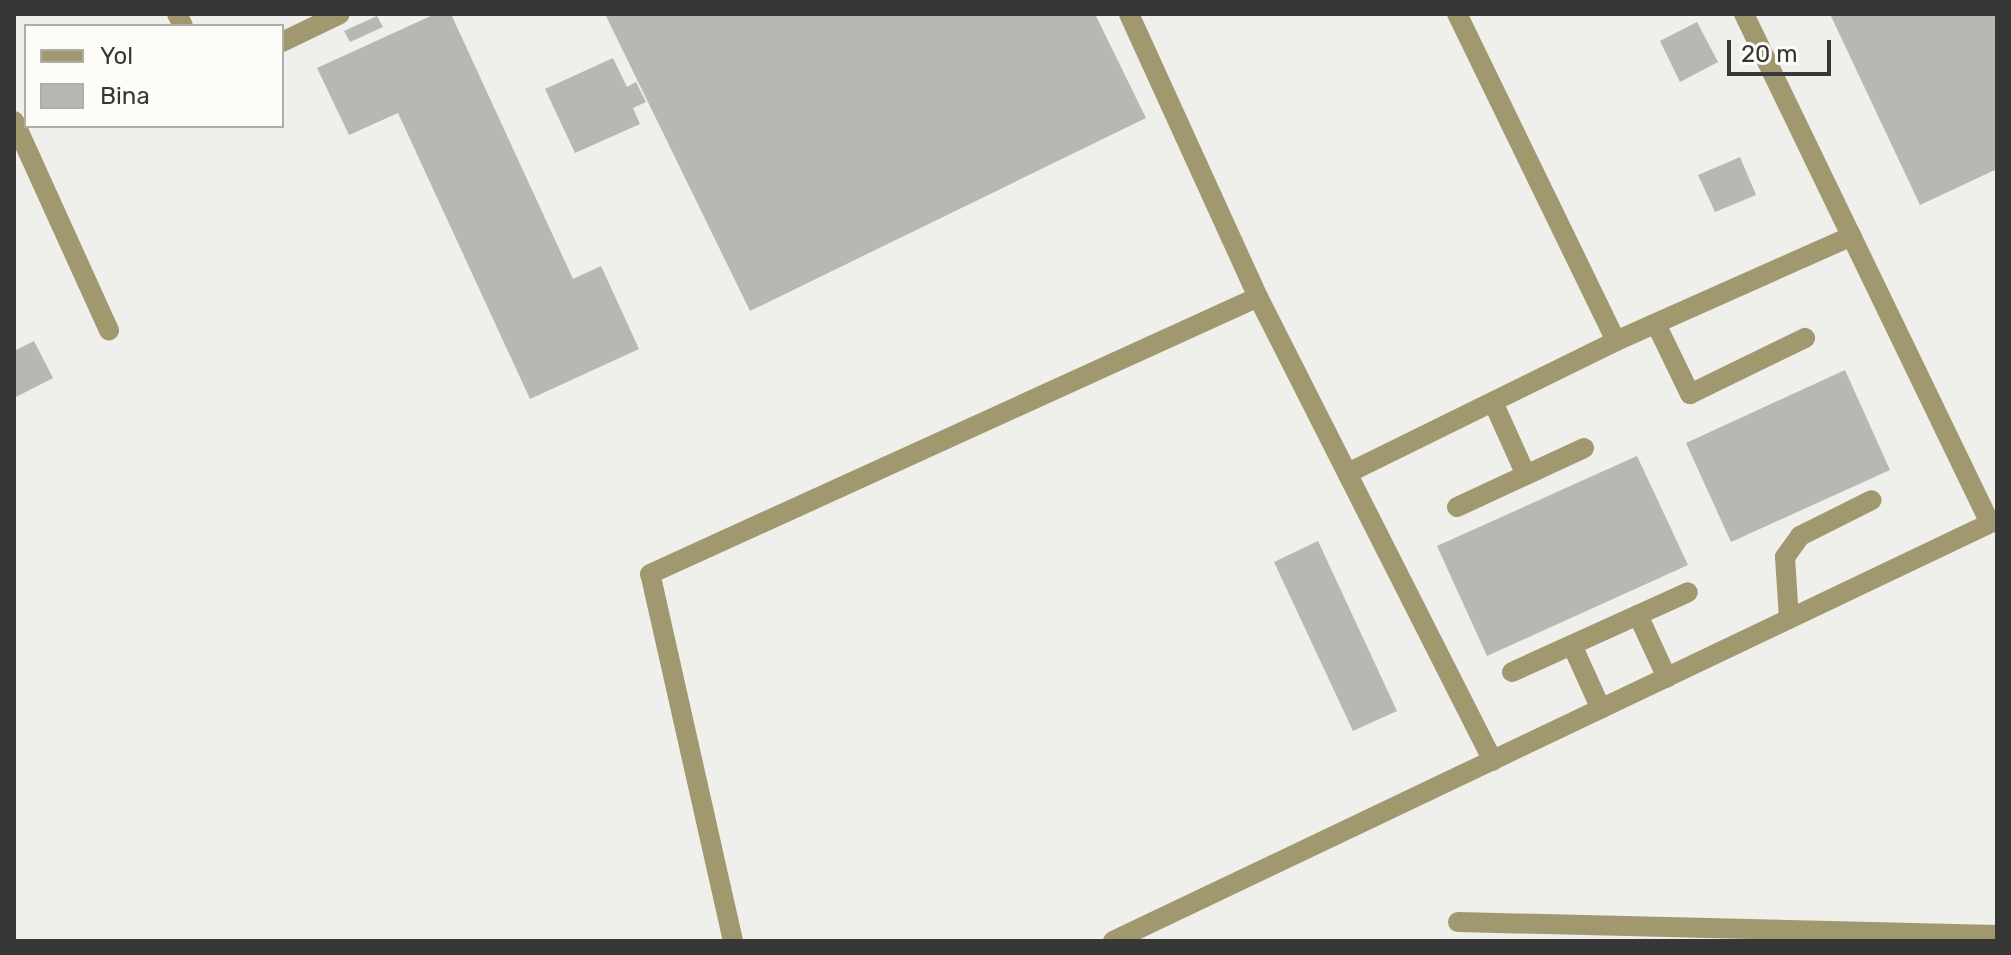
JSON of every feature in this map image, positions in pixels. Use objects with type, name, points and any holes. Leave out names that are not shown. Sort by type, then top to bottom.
[{"type":"street","points":[[284,41],[340,14]]},
{"type":"street","points":[[1129,14],[1258,297],[1493,761]]},
{"type":"street","points":[[1457,14],[1616,341]]},
{"type":"street","points":[[1113,941],[1993,521],[1744,14]]},
{"type":"street","points":[[14,121],[109,330]]},
{"type":"street","points":[[1348,473],[1616,341],[1852,236]]},
{"type":"street","points":[[733,941],[650,574],[1258,297]]},
{"type":"street","points":[[1656,324],[1690,394],[1805,338]]},
{"type":"street","points":[[1493,402],[1526,475]]},
{"type":"street","points":[[1457,507],[1584,448]]},
{"type":"street","points":[[1789,619],[1785,557],[1800,536],[1872,500]]},
{"type":"street","points":[[1512,672],[1688,592]]},
{"type":"street","points":[[1638,615],[1667,678]]},
{"type":"street","points":[[1572,645],[1601,709]]},
{"type":"street","points":[[1458,922],[1997,935]]},
{"type":"building","points":[[435,14],[451,14],[573,279],[601,266],[639,349],[530,399],[398,113],[349,135],[317,68]]},
{"type":"building","points":[[605,14],[1095,14],[1146,118],[750,311]]},
{"type":"building","points":[[1830,14],[1997,14],[1997,169],[1920,205]]},
{"type":"building","points":[[377,16],[383,27],[350,42],[344,31]]},
{"type":"building","points":[[1697,22],[1718,62],[1680,82],[1660,41]]},
{"type":"building","points":[[613,58],[627,87],[636,82],[646,102],[633,108],[640,124],[575,153],[545,89]]},
{"type":"building","points":[[1740,157],[1756,195],[1715,212],[1698,175]]},
{"type":"building","points":[[34,341],[53,378],[14,398],[14,351]]},
{"type":"building","points":[[1845,370],[1890,470],[1731,542],[1686,443]]},
{"type":"building","points":[[1637,456],[1688,565],[1487,656],[1437,546]]},
{"type":"building","points":[[1318,541],[1397,711],[1353,731],[1274,562]]}]
